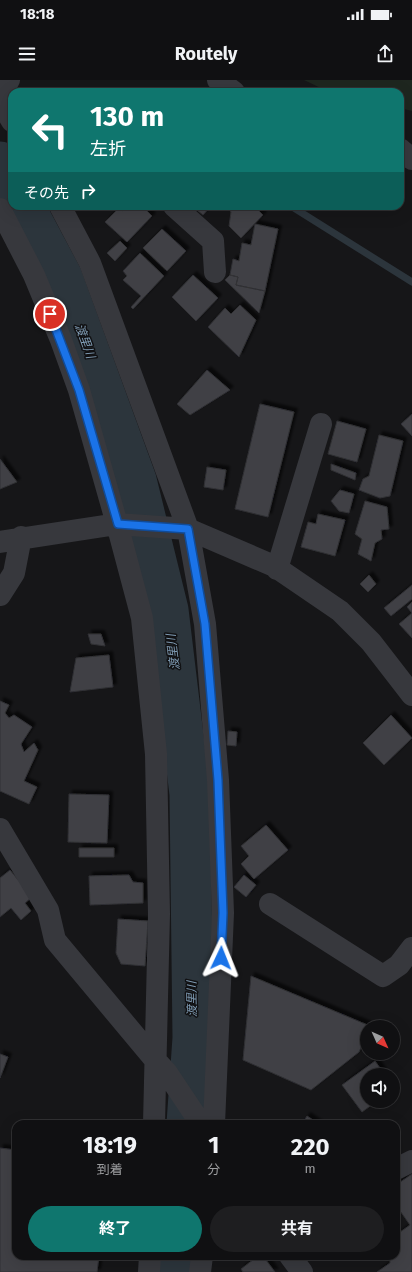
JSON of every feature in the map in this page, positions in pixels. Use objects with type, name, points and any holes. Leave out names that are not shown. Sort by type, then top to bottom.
[{"type":"street","points":[[0,93],[9,80]]},
{"type":"street","points":[[218,80],[229,88]]},
{"type":"street","points":[[0,101],[8,114]]},
{"type":"street","points":[[404,152],[412,159]]},
{"type":"street","points":[[0,209],[34,275],[61,340],[79,390],[118,524],[142,618],[156,754],[161,1067],[154,1120]]},
{"type":"street","points":[[62,210],[90,263],[188,529],[205,624],[218,780],[223,913],[214,1120]]},
{"type":"street","points":[[178,210],[212,241],[215,272]]},
{"type":"street","points":[[277,569],[321,424]]},
{"type":"street","points":[[0,542],[118,524],[188,529],[277,569],[340,611],[371,642],[412,695]]},
{"type":"street","points":[[0,595],[14,573],[21,538]]},
{"type":"street","points":[[0,829],[48,910],[55,940],[161,1067],[198,1120]]},
{"type":"street","points":[[270,904],[383,976],[399,965],[412,948]]},
{"type":"street","points":[[400,1167],[412,1161]]},
{"type":"street","points":[[149,1272],[150,1260]]},
{"type":"street","points":[[200,1272],[202,1260]]},
{"type":"street","points":[[293,1260],[302,1272]]},
{"type":"shaded area","points":[[304,80],[412,80],[412,111],[404,109],[404,88],[321,88]]},
{"type":"building","points":[[117,210],[146,210],[152,216],[127,242],[105,222]]},
{"type":"building","points":[[197,210],[207,210],[203,215]]},
{"type":"building","points":[[230,210],[258,210],[263,215],[241,238],[229,226],[231,212]]},
{"type":"building","points":[[255,224],[278,229],[265,291],[236,285],[238,277],[230,275],[233,259],[239,261],[242,243],[251,245]]},
{"type":"building","points":[[162,229],[186,251],[167,271],[143,248]]},
{"type":"building","points":[[120,241],[127,248],[115,261],[107,253]]},
{"type":"building","points":[[140,253],[164,276],[133,309],[131,307],[141,296],[123,280],[127,276],[123,271]]},
{"type":"building","points":[[193,275],[218,298],[196,321],[172,297]]},
{"type":"building","points":[[230,275],[238,277],[236,285],[265,291],[259,313],[225,280]]},
{"type":"building","points":[[240,305],[256,320],[239,357],[208,327],[225,308],[231,314]]},
{"type":"building","points":[[207,370],[230,390],[190,415],[177,404]]},
{"type":"building","points":[[260,404],[294,412],[268,517],[235,509]]},
{"type":"building","points":[[412,414],[412,436],[401,424]]},
{"type":"building","points":[[337,421],[366,429],[357,462],[328,454]]},
{"type":"building","points":[[379,435],[403,441],[390,496],[380,498],[359,490],[363,479],[369,476]]},
{"type":"building","points":[[0,459],[17,482],[0,489]]},
{"type":"building","points":[[331,464],[356,473],[355,480],[331,470]]},
{"type":"building","points":[[207,467],[226,470],[223,490],[204,487]]},
{"type":"building","points":[[340,490],[354,494],[349,513],[339,511],[331,501]]},
{"type":"building","points":[[365,501],[387,507],[389,529],[381,530],[382,539],[375,543],[371,561],[358,554],[362,539],[355,534]]},
{"type":"building","points":[[318,514],[345,520],[335,556],[301,547],[308,522],[316,524]]},
{"type":"building","points":[[369,575],[376,584],[368,592],[360,584]]},
{"type":"building","points":[[412,585],[412,599],[391,616],[384,608]]},
{"type":"building","points":[[412,602],[412,613],[407,607]]},
{"type":"building","points":[[412,613],[412,638],[399,624]]},
{"type":"building","points":[[88,634],[101,634],[105,646],[91,644]]},
{"type":"building","points":[[109,655],[113,687],[70,692],[76,658]]},
{"type":"building","points":[[0,701],[9,705],[5,713],[9,718],[14,715],[32,727],[21,744],[24,752],[34,743],[38,750],[24,781],[37,787],[29,804],[0,791]]},
{"type":"building","points":[[391,715],[412,738],[384,765],[363,743]]},
{"type":"building","points":[[228,731],[237,732],[236,746],[227,745]]},
{"type":"building","points":[[69,794],[109,795],[107,843],[68,842]]},
{"type":"building","points":[[266,825],[288,850],[254,879],[241,864],[249,856],[241,846]]},
{"type":"building","points":[[79,848],[114,848],[114,857],[79,857]]},
{"type":"building","points":[[10,870],[32,897],[25,903],[31,911],[21,920],[11,908],[0,917],[0,878]]},
{"type":"building","points":[[129,875],[133,882],[143,883],[143,903],[90,905],[89,876]]},
{"type":"building","points":[[244,875],[256,885],[246,897],[234,887]]},
{"type":"building","points":[[118,919],[148,921],[145,966],[121,964],[116,953]]},
{"type":"building","points":[[251,976],[360,1022],[359,1052],[311,1090],[243,1060]]},
{"type":"building","points":[[0,1054],[8,1057],[0,1078]]},
{"type":"building","points":[[375,1061],[380,1068],[365,1068]]},
{"type":"building","points":[[360,1072],[360,1108],[367,1108],[362,1112],[342,1085]]},
{"type":"building","points":[[307,1116],[313,1120],[304,1120]]},
{"type":"building","points":[[0,1148],[12,1150],[12,1260],[98,1260],[97,1272],[0,1272]]},
{"type":"building","points":[[412,1174],[412,1272],[377,1272],[390,1263],[390,1260],[400,1260],[400,1232],[410,1225],[400,1211],[400,1182]]},
{"type":"building","points":[[253,1260],[266,1260],[275,1272],[243,1272],[241,1269]]},
{"type":"waterway","name":"渡里川","points":[[0,162],[8,177]]},
{"type":"waterway","name":"渡里川","points":[[26,210],[62,277],[136,480],[168,610],[190,794],[193,1038],[187,1120]]},
{"type":"waterway","points":[[297,210],[412,282]]},
{"type":"waterway","name":"渡里川","points":[[176,1272],[177,1260]]},
{"type":"route","points":[[50,314],[79,390],[118,524],[188,529],[205,624],[218,780],[223,913],[221,958]]}]
